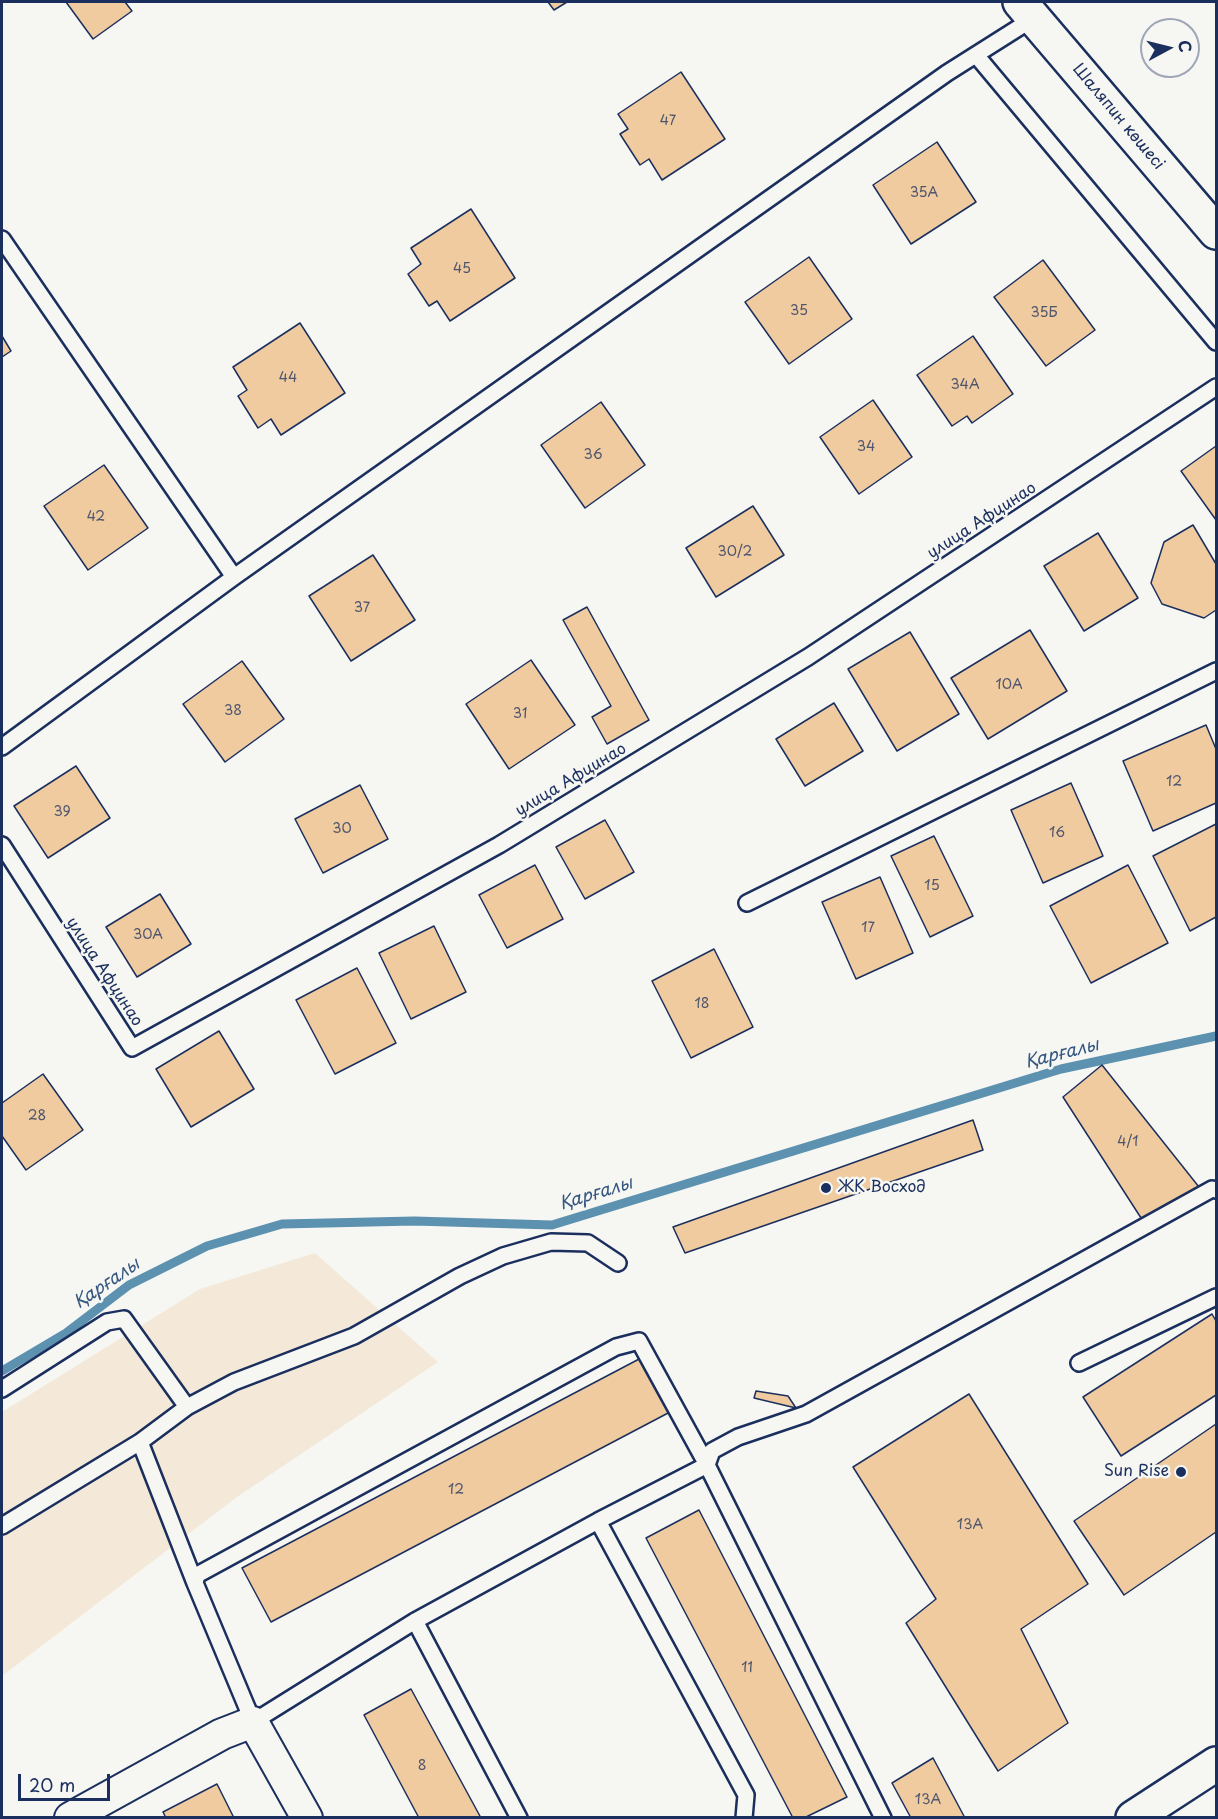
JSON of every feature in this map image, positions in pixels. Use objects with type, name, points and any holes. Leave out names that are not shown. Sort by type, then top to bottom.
[{"type":"main road","name":"Шаляпин көшесі","points":[[1027,10],[1216,232]]},
{"type":"main road","points":[[1133,1818],[1216,1764]]},
{"type":"street","points":[[70,1818],[222,1734],[253,1722],[307,1818]]},
{"type":"lane","points":[[2,747],[234,577],[947,73],[976,55],[1027,10]]},
{"type":"lane","points":[[976,55],[1216,342]]},
{"type":"lane","points":[[2,239],[234,577]]},
{"type":"lane","name":"улица Афцинао","points":[[2,845],[132,1048],[499,845],[798,663],[1216,387]]},
{"type":"lane","points":[[747,903],[1216,671]]},
{"type":"lane","points":[[141,1442],[195,1583],[253,1722],[415,1621],[598,1521],[707,1465],[712,1451],[738,1437],[806,1414],[1212,1189],[1216,1190]]},
{"type":"lane","points":[[2,1526],[141,1442],[187,1407],[234,1382],[354,1336],[460,1276],[503,1256],[551,1242],[588,1243],[618,1263]]},
{"type":"lane","points":[[1079,1363],[1216,1297]]},
{"type":"lane","points":[[2,1389],[107,1322],[124,1319],[187,1407]]},
{"type":"lane","points":[[195,1583],[197,1575],[228,1558],[616,1347],[639,1341],[707,1465],[882,1818]]},
{"type":"lane","points":[[598,1521],[746,1795],[744,1818]]},
{"type":"lane","points":[[415,1621],[519,1818]]},
{"type":"shaded area","points":[[315,1253],[438,1362],[237,1497],[2,1676],[2,1412],[200,1289]]},
{"type":"building","points":[[66,2],[125,2],[132,11],[93,39]]},
{"type":"building","points":[[548,2],[567,2],[554,10]]},
{"type":"building","points":[[681,72],[725,139],[662,180],[649,159],[640,165],[620,134],[628,129],[618,114]]},
{"type":"building","points":[[937,142],[976,202],[911,244],[873,185]]},
{"type":"building","points":[[471,209],[515,278],[450,321],[437,301],[429,306],[408,274],[421,264],[411,248]]},
{"type":"building","points":[[809,257],[852,319],[789,364],[745,302]]},
{"type":"building","points":[[1043,260],[1095,330],[1046,366],[994,297]]},
{"type":"building","points":[[300,323],[345,393],[281,435],[271,419],[258,428],[238,396],[247,390],[233,367]]},
{"type":"building","points":[[2,336],[11,351],[2,357]]},
{"type":"building","points":[[973,336],[1013,394],[972,423],[967,416],[952,426],[917,375]]},
{"type":"building","points":[[873,400],[912,457],[859,494],[820,437]]},
{"type":"building","points":[[601,402],[645,465],[585,508],[541,445]]},
{"type":"building","points":[[1216,446],[1216,520],[1181,471]]},
{"type":"building","points":[[104,465],[148,528],[88,570],[44,506]]},
{"type":"building","points":[[753,506],[784,555],[716,597],[686,548]]},
{"type":"building","points":[[1193,525],[1216,564],[1216,610],[1204,618],[1162,604],[1151,583],[1164,542]]},
{"type":"building","points":[[1098,533],[1138,598],[1084,631],[1044,566]]},
{"type":"building","points":[[373,555],[415,620],[351,661],[309,596]]},
{"type":"building","points":[[587,607],[649,720],[607,744],[592,717],[611,706],[563,620]]},
{"type":"building","points":[[1030,630],[1067,691],[988,739],[951,678]]},
{"type":"building","points":[[910,632],[959,714],[897,751],[848,669]]},
{"type":"building","points":[[531,660],[575,725],[509,769],[466,704]]},
{"type":"building","points":[[242,661],[284,719],[225,762],[183,704]]},
{"type":"building","points":[[834,703],[863,751],[805,786],[776,739]]},
{"type":"building","points":[[1206,725],[1216,749],[1216,803],[1153,831],[1123,761]]},
{"type":"building","points":[[76,766],[110,818],[48,858],[14,806]]},
{"type":"building","points":[[1071,783],[1103,856],[1043,883],[1011,810]]},
{"type":"building","points":[[360,785],[388,839],[323,873],[295,819]]},
{"type":"building","points":[[605,820],[634,872],[585,899],[556,847]]},
{"type":"building","points":[[1216,824],[1216,917],[1190,931],[1153,856]]},
{"type":"building","points":[[934,836],[973,916],[930,937],[891,856]]},
{"type":"building","points":[[535,865],[563,919],[507,948],[479,895]]},
{"type":"building","points":[[1128,865],[1168,943],[1091,983],[1050,906]]},
{"type":"building","points":[[880,877],[913,953],[856,979],[822,902]]},
{"type":"building","points":[[160,894],[191,944],[137,977],[106,927]]},
{"type":"building","points":[[434,926],[466,992],[411,1019],[379,953]]},
{"type":"building","points":[[714,949],[753,1027],[691,1058],[652,981]]},
{"type":"building","points":[[357,968],[396,1043],[335,1074],[296,1000]]},
{"type":"building","points":[[219,1031],[254,1089],[191,1127],[156,1069]]},
{"type":"building","points":[[1102,1065],[1199,1187],[1143,1221],[1063,1097]]},
{"type":"building","points":[[43,1074],[83,1130],[26,1170],[2,1136],[2,1103]]},
{"type":"building","name":"ЖК Восход","points":[[973,1120],[983,1150],[685,1253],[673,1227]]},
{"type":"building","points":[[1212,1314],[1216,1321],[1216,1395],[1121,1456],[1083,1397]]},
{"type":"building","points":[[641,1358],[670,1412],[271,1622],[242,1568]]},
{"type":"building","points":[[756,1391],[788,1396],[796,1408],[754,1398]]},
{"type":"building","points":[[969,1394],[1088,1584],[1021,1629],[1068,1723],[998,1771],[906,1623],[936,1599],[853,1467]]},
{"type":"building","name":"Sun Rise","points":[[1216,1424],[1216,1532],[1124,1595],[1074,1521]]},
{"type":"building","points":[[699,1510],[847,1797],[804,1818],[793,1818],[646,1538]]},
{"type":"building","points":[[411,1689],[481,1818],[419,1818],[364,1715]]},
{"type":"building","points":[[933,1758],[965,1818],[911,1818],[892,1783]]},
{"type":"building","points":[[217,1784],[234,1818],[166,1818],[163,1812]]},
{"type":"waterway","name":"Қарғалы","points":[[2,1371],[66,1333],[129,1285],[207,1246],[282,1224],[414,1221],[552,1225],[1061,1069],[1216,1036]]},
{"type":"place","name":"ЖК Восход","points":[[826,1188]]},
{"type":"place","name":"Sun Rise","points":[[1181,1472]]}]
